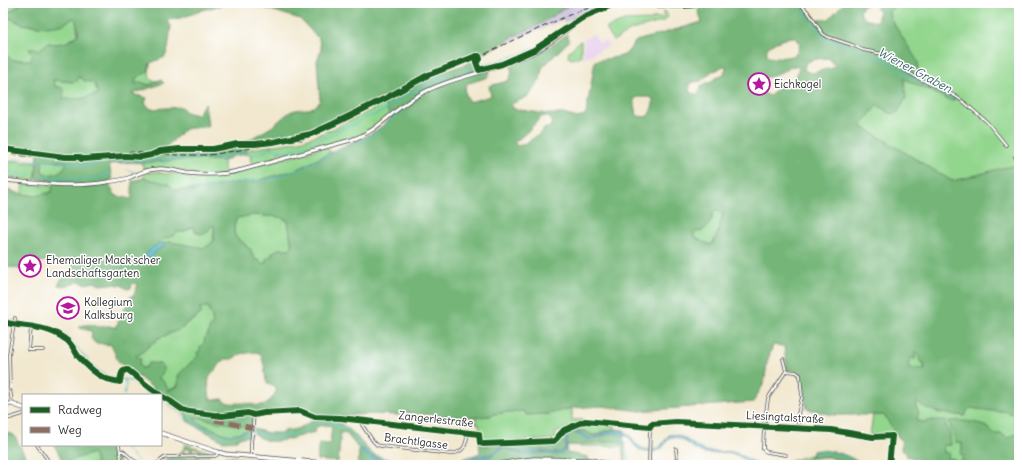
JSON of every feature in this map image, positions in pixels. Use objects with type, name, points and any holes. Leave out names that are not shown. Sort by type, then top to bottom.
[{"type":"main road","points":[[3,180],[82,184],[119,180],[156,169],[193,173],[226,173],[351,140],[373,130],[400,108],[423,93],[446,82],[502,66],[526,56],[541,48],[587,17],[627,3]]},
{"type":"main road","points":[[639,3],[674,6],[691,6],[706,3]]},
{"type":"main road","points":[[3,403],[22,408]]},
{"type":"main road","points":[[162,433],[218,452],[346,465]]},
{"type":"main road","points":[[495,465],[516,460],[534,459],[591,460],[612,465]]},
{"type":"street","points":[[799,3],[808,12],[823,34],[863,50],[889,56],[903,69],[916,77],[955,96],[987,122],[1006,145]]},
{"type":"street","points":[[10,404],[9,354],[15,319]]},
{"type":"street","points":[[3,322],[30,327],[29,350],[43,350]]},
{"type":"street","points":[[783,359],[786,371],[770,395],[764,426],[764,449],[765,451],[786,455]]},
{"type":"street","points":[[786,371],[796,372],[800,375],[802,395],[798,414],[798,428]]},
{"type":"street","name":"Zangerlestraße","points":[[251,456],[254,414],[264,413],[300,412],[315,417],[468,432],[479,434],[480,442],[482,444],[554,441],[565,430]]},
{"type":"street","points":[[3,418],[22,414]]},
{"type":"street","name":"Brachtlgasse","points":[[362,421],[362,425],[376,444],[381,446],[451,454],[462,450],[465,446],[468,432]]},
{"type":"street","points":[[584,422],[650,427],[649,465]]},
{"type":"street","name":"Liesingtalstraße","points":[[650,427],[652,424],[656,423],[676,422],[831,430],[871,436],[892,436],[890,465]]},
{"type":"street","points":[[38,446],[50,465]]},
{"type":"street","points":[[119,446],[122,465]]},
{"type":"street","points":[[676,449],[677,460]]},
{"type":"street","points":[[120,451],[142,465]]},
{"type":"street","points":[[155,465],[164,458],[168,457],[215,456],[218,452]]},
{"type":"street","points":[[664,465],[677,460],[697,465]]},
{"type":"shaded area","points":[[572,3],[609,3],[582,13],[565,23],[562,20],[510,42],[509,40],[511,37],[539,25]]},
{"type":"shaded area","points":[[594,34],[599,43],[606,40],[609,46],[583,58],[584,39]]},
{"type":"green space","points":[[3,3],[19,3],[19,6],[10,12],[9,10],[4,18],[12,19],[24,25],[53,26],[74,18],[76,20],[78,36],[67,42],[57,44],[48,43],[39,50],[29,49],[33,54],[32,60],[12,60],[5,53],[3,53]]},
{"type":"green space","points":[[19,3],[239,3],[572,3],[539,25],[511,37],[509,40],[482,54],[475,54],[464,60],[437,70],[335,120],[304,133],[245,147],[246,154],[233,156],[223,161],[202,159],[109,164],[112,180],[109,180],[109,185],[113,190],[112,192],[116,196],[132,199],[132,181],[144,178],[169,184],[175,190],[194,190],[256,181],[296,170],[367,136],[380,128],[391,118],[384,104],[430,77],[480,59],[483,73],[490,71],[488,77],[466,84],[465,92],[469,102],[491,96],[489,86],[508,81],[512,73],[510,65],[533,56],[567,34],[569,41],[542,68],[540,80],[529,96],[511,104],[514,109],[547,114],[563,114],[578,118],[586,114],[595,61],[622,56],[626,54],[636,41],[702,22],[696,3],[805,3],[815,20],[829,19],[844,3],[870,3],[864,5],[860,14],[866,19],[875,22],[878,19],[879,12],[876,8],[880,6],[881,3],[897,3],[889,12],[890,18],[918,62],[917,78],[954,97],[955,99],[952,101],[904,79],[906,98],[898,112],[892,114],[877,105],[861,126],[952,181],[1019,165],[1019,414],[970,408],[965,416],[934,411],[917,402],[916,407],[919,412],[916,421],[946,420],[951,445],[943,445],[944,453],[949,453],[948,458],[954,459],[954,465],[921,464],[922,460],[906,456],[907,453],[901,450],[902,441],[883,415],[834,415],[807,409],[800,373],[797,371],[787,370],[784,346],[773,345],[767,362],[763,385],[753,402],[640,411],[602,406],[572,408],[548,414],[526,415],[525,412],[521,411],[476,417],[402,413],[399,415],[375,414],[338,417],[314,416],[300,410],[254,412],[250,436],[237,438],[237,440],[223,441],[187,421],[186,415],[162,396],[162,394],[121,364],[110,344],[95,343],[91,338],[91,331],[80,328],[80,326],[94,325],[99,327],[110,326],[115,328],[120,319],[125,315],[124,308],[128,304],[131,296],[134,295],[138,284],[132,284],[131,288],[127,289],[121,285],[100,285],[94,282],[85,284],[79,281],[74,284],[64,286],[58,285],[69,274],[74,277],[75,270],[72,266],[73,261],[67,260],[65,263],[42,261],[39,262],[33,271],[3,266],[3,188],[21,194],[36,196],[52,192],[53,182],[36,179],[38,153],[3,148],[3,53],[5,53],[12,60],[32,60],[31,56],[33,54],[29,49],[36,48],[39,50],[48,43],[57,44],[67,42],[79,34],[76,20],[74,18],[61,25],[47,27],[22,24],[11,18],[4,18],[8,10],[10,12],[19,6]],"holes":[[[239,3],[268,9],[300,19],[319,39],[321,49],[317,61],[320,101],[314,107],[292,111],[273,126],[235,146],[215,150],[164,152],[164,149],[185,129],[208,126],[205,103],[197,115],[185,112],[182,107],[151,109],[145,103],[147,98],[132,94],[164,83],[161,80],[149,85],[141,82],[135,84],[136,78],[148,72],[150,63],[165,57],[168,49],[171,26],[167,20],[181,18],[218,6]],[[790,37],[796,37],[800,44],[795,55],[786,57],[769,57],[767,54],[767,48],[776,42]],[[829,58],[835,66],[814,73],[804,70],[806,63],[809,61]],[[723,66],[727,67],[724,75],[714,79],[710,83],[706,83],[701,87],[697,94],[693,94],[689,91],[690,85],[693,82],[701,81],[712,71]],[[790,67],[799,67],[794,87],[780,86],[769,96],[764,93],[760,86],[762,80],[766,77],[773,76],[787,70]],[[78,77],[85,81],[92,82],[95,85],[98,94],[80,99],[63,99],[64,91],[61,87],[56,87],[53,80],[72,82],[77,81]],[[638,97],[650,97],[653,99],[653,105],[649,115],[645,117],[637,116],[634,99]],[[547,116],[552,122],[550,127],[544,129],[537,136],[524,144],[518,146],[514,143],[541,117]],[[44,161],[67,162],[66,166],[56,174],[44,173],[41,170],[43,164],[41,162]],[[714,211],[723,213],[717,234],[711,245],[697,239],[693,234],[703,230],[709,225]],[[253,215],[280,217],[288,221],[292,248],[278,249],[266,259],[266,263],[262,264],[259,260],[256,260],[251,252],[251,249],[236,237],[234,227],[237,218]],[[214,225],[214,241],[204,248],[170,242],[158,243],[163,239],[173,236],[177,232],[183,232],[194,226],[195,231],[201,234],[208,231],[211,226]],[[207,306],[212,315],[213,323],[204,343],[200,347],[200,351],[197,352],[198,356],[179,374],[178,386],[168,391],[163,381],[159,379],[163,372],[163,367],[157,363],[149,363],[142,369],[139,364],[141,358],[137,358],[136,356],[159,338],[183,328],[185,324],[202,313],[199,308],[204,308]],[[255,352],[259,353],[264,365],[266,381],[268,384],[277,388],[272,399],[266,404],[258,406],[245,403],[229,403],[222,399],[210,399],[208,384],[210,376],[220,363],[226,359],[232,359],[240,354]],[[915,352],[917,353],[921,363],[924,364],[925,370],[910,369],[909,363],[911,358],[915,359]],[[194,417],[251,428],[250,430],[231,435],[225,434],[197,422]]]},
{"type":"green space","points":[[609,3],[615,3],[589,13],[574,22],[572,20],[582,13]]},
{"type":"green space","points":[[897,3],[1019,3],[1019,166],[952,181],[861,126],[877,105],[892,114],[904,78],[952,101],[954,97],[917,78],[918,62],[890,18],[889,12]]},
{"type":"green space","points":[[664,11],[668,16],[665,21],[631,30],[613,41],[606,28],[624,21],[653,20],[653,18],[663,18]]},
{"type":"green space","points":[[580,41],[581,56],[572,59],[569,58],[569,51]]},
{"type":"green space","points":[[150,63],[149,75],[151,79],[153,81],[161,80],[149,85],[141,82],[135,84],[136,78],[148,72]]},
{"type":"green space","points":[[78,77],[85,81],[92,82],[95,85],[98,94],[80,99],[63,99],[52,80],[73,82]]},
{"type":"green space","points":[[384,104],[387,107],[389,115],[363,134],[289,155],[288,153],[281,154],[280,151],[278,152],[280,158],[252,165],[250,158],[252,156],[246,154],[246,150],[300,141],[312,137],[335,128]]},
{"type":"green space","points":[[327,147],[331,153],[296,170],[256,181],[194,190],[175,190],[169,184],[143,178],[147,173],[154,172],[185,175],[185,177],[191,177],[191,181],[194,181],[194,173],[155,168],[144,169],[142,163],[202,159],[223,161],[225,174]]},
{"type":"green space","points":[[14,161],[37,163],[35,180],[9,178],[9,171],[5,171],[6,178],[3,177],[3,164]]},
{"type":"green space","points":[[41,161],[67,162],[60,171],[49,174],[42,171]]},
{"type":"green space","points":[[23,184],[53,186],[52,192],[36,196],[21,194]]},
{"type":"green space","points":[[714,211],[723,213],[717,234],[711,245],[697,239],[693,234],[711,222]]},
{"type":"green space","points":[[253,215],[280,217],[288,221],[292,248],[278,249],[262,264],[256,260],[246,245],[235,236],[234,231],[237,218]]},
{"type":"green space","points":[[212,225],[214,225],[213,241],[204,248],[170,242],[165,244],[158,243],[163,239],[173,236],[177,232],[184,232],[194,226],[196,232],[201,234],[208,231]]},
{"type":"green space","points":[[207,306],[212,315],[213,323],[208,335],[198,356],[179,374],[178,378],[180,381],[178,385],[168,391],[159,379],[162,366],[159,364],[149,363],[142,369],[139,364],[141,358],[137,358],[136,356],[157,339],[178,330],[185,324],[195,319],[202,313],[199,308],[204,308]]},
{"type":"green space","points":[[915,352],[922,360],[924,371],[923,369],[910,369],[909,362],[911,358],[915,358]]},
{"type":"green space","points":[[917,401],[939,413],[965,416],[970,408],[1019,414],[1019,434],[1007,438],[1002,434],[994,434],[985,426],[973,422],[949,421],[955,441],[962,443],[964,456],[961,461],[961,465],[954,465],[954,459],[948,458],[944,453],[943,445],[951,445],[950,435],[946,426],[933,420],[922,422],[916,420],[919,412],[916,407]]},
{"type":"green space","points":[[572,408],[572,420],[583,421],[555,433],[555,439],[484,443],[481,442],[479,424],[476,423],[476,417],[490,416],[494,414],[521,411],[525,412],[526,415],[548,414]]},
{"type":"green space","points":[[873,415],[885,416],[895,433],[870,435]]},
{"type":"green space","points":[[194,416],[251,428],[250,430],[231,435],[225,434],[196,422]]},
{"type":"green space","points":[[316,418],[338,419],[339,422],[351,431],[372,454],[387,459],[439,463],[453,462],[480,453],[479,442],[483,445],[554,442],[566,430],[574,428],[580,429],[592,435],[615,429],[624,430],[627,433],[619,430],[590,438],[577,431],[568,431],[566,434],[565,449],[559,452],[553,453],[540,451],[524,453],[503,446],[492,454],[477,456],[443,465],[418,465],[389,461],[371,456],[362,448],[364,454],[374,459],[406,465],[358,465],[359,449],[346,433],[341,432],[338,462],[317,460],[319,443],[330,444],[332,426],[323,425],[316,427],[315,432],[280,441],[268,441],[254,434],[254,429],[268,433],[283,433],[284,431],[296,429],[306,425]]},
{"type":"green space","points":[[949,421],[973,422],[985,426],[994,434],[1002,434],[1007,438],[1019,434],[1019,465],[961,465],[961,461],[964,456],[960,454],[962,450],[962,443],[955,442]]},
{"type":"green space","points":[[583,423],[615,425],[615,429],[604,431],[595,435],[577,428],[567,429]]},
{"type":"green space","points":[[3,432],[14,435],[30,465],[3,465]]},
{"type":"green space","points":[[568,433],[576,433],[591,440],[608,434],[617,433],[626,435],[623,436],[624,444],[616,441],[582,443],[582,446],[568,445],[566,452],[568,453],[588,457],[589,461],[608,465],[457,465],[475,458],[490,457],[503,447],[523,455],[542,453],[557,455],[561,454],[566,449]]},
{"type":"green space","points":[[616,441],[624,444],[625,463],[622,446],[582,446],[581,443],[593,443]]},
{"type":"green space","points":[[185,444],[194,447],[192,452],[200,454],[201,451],[194,448],[195,447],[210,452],[210,455],[177,455],[181,452],[190,454],[191,450],[185,448],[184,452],[182,452],[184,447],[192,449],[184,446]]},
{"type":"green space","points":[[55,446],[107,446],[114,457],[119,458],[119,465],[91,465],[96,463],[93,453],[64,463]]},
{"type":"green space","points":[[819,450],[842,454],[863,465],[851,465],[828,457],[810,459],[810,456],[813,455],[813,451]]},
{"type":"green space","points":[[93,452],[96,464],[65,465],[64,463]]},
{"type":"green space","points":[[813,454],[810,456],[810,459],[797,465],[777,465]]},
{"type":"green space","points":[[225,456],[280,462],[280,465],[168,465],[164,460],[169,458],[221,458]]},
{"type":"water","points":[[161,243],[165,244],[165,246],[156,251],[150,258],[146,257],[146,254],[152,248]]},
{"type":"water","points":[[619,430],[628,434],[639,447],[649,450],[656,449],[669,435],[674,435],[683,437],[703,450],[710,452],[725,452],[710,454],[703,453],[679,438],[670,437],[661,449],[649,452],[639,450],[627,436],[623,434],[609,434],[590,440],[576,433],[570,432],[568,433],[566,449],[561,454],[557,455],[542,453],[523,455],[503,447],[489,457],[475,458],[457,465],[443,465],[477,456],[492,454],[503,446],[508,446],[514,451],[524,453],[540,451],[557,453],[565,449],[566,434],[570,431],[577,431],[590,438]]},
{"type":"water","points":[[362,448],[367,453],[380,460],[418,465],[403,465],[379,461],[371,458],[359,449]]},
{"type":"water","points":[[725,452],[735,453],[760,465],[752,464],[736,454]]},
{"type":"waterway","points":[[3,162],[5,163],[19,159],[90,165],[105,161],[149,161],[205,158],[222,160],[239,153],[255,154],[272,149],[287,151],[309,145],[330,136],[338,130],[353,125],[364,118],[383,111],[415,91],[431,78],[445,79],[526,52],[541,45],[558,31],[588,13],[614,3]]},
{"type":"waterway","name":"Wiener Graben","points":[[794,3],[807,15],[823,39],[842,44],[857,52],[887,61],[913,78],[953,99]]},
{"type":"waterway","points":[[424,87],[439,80]]},
{"type":"waterway","points":[[196,189],[250,181],[269,180],[300,169],[347,146],[369,138],[418,98]]},
{"type":"waterway","points":[[127,170],[136,172]]},
{"type":"waterway","points":[[9,172],[31,174]]},
{"type":"waterway","points":[[40,176],[56,178],[64,176],[70,179],[92,179],[96,177],[107,177],[108,172]]},
{"type":"waterway","points":[[3,318],[19,323],[43,326],[61,333],[69,338],[93,366],[103,374],[109,377],[132,381],[148,394]]},
{"type":"waterway","points":[[124,379],[126,385],[124,394]]},
{"type":"waterway","points":[[162,400],[186,419],[222,436],[252,431],[270,437],[286,436],[306,430],[315,421],[324,420],[345,427],[354,435],[361,449]]},
{"type":"waterway","points":[[621,433],[624,439],[629,465]]},
{"type":"waterway","points":[[125,446],[138,461]]},
{"type":"waterway","points":[[812,453],[826,452],[840,455],[859,465]]},
{"type":"waterway","points":[[366,455],[370,460],[370,465]]},
{"type":"railway","points":[[3,152],[23,156],[74,158],[131,152],[177,155],[209,155],[302,140],[345,122],[432,75],[470,62],[509,42],[576,12],[606,3]]},
{"type":"marked path","points":[[1015,155],[1019,162]]},
{"type":"marked path","points":[[215,420],[253,428]]},
{"type":"cycle path","points":[[3,149],[65,157],[80,157],[81,159],[125,156],[141,157],[160,151],[180,149],[213,149],[237,144],[273,142],[311,134],[386,98],[428,75],[476,56],[479,56],[480,59],[476,62],[479,70],[502,64],[534,50],[585,16],[617,3]]},
{"type":"cycle path","points":[[639,3],[678,6],[702,4]]},
{"type":"cycle path","points":[[3,322],[35,327],[57,334],[69,342],[78,356],[90,368],[104,378],[120,382],[121,375],[124,371],[128,370],[159,394]]},
{"type":"cycle path","points":[[162,397],[188,412],[222,416],[248,413],[254,415],[300,411],[315,417],[340,418],[479,434],[480,443],[483,444],[554,441],[564,430],[585,421],[650,427],[651,424],[676,422],[831,430],[873,437],[892,436],[889,465]]},
{"type":"place","name":"Eichkogel","points":[[759,84]]},
{"type":"place","name":"Ehemaliger Mack'scher Landschaftsgarten","points":[[30,266]]},
{"type":"place","name":"Kollegium Kalksburg","points":[[68,308]]}]
